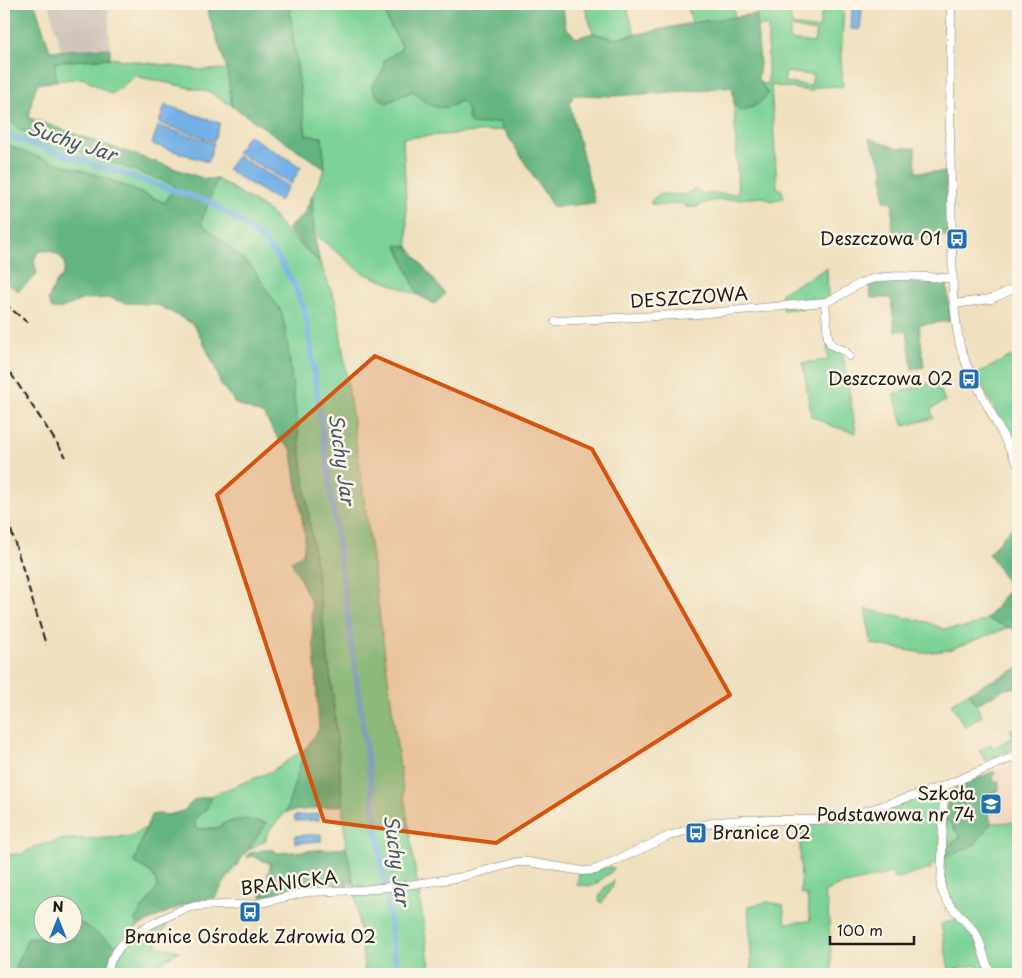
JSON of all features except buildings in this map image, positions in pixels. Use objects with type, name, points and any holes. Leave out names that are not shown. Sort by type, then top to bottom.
[{"type":"street","points":[[951,4],[950,133],[953,278],[958,338],[964,359],[1018,465]]},
{"type":"street","name":"DESZCZOWA","points":[[555,320],[698,314],[825,302],[863,282],[885,277],[953,278]]},
{"type":"street","points":[[954,304],[991,299],[1018,287]]},
{"type":"street","points":[[825,302],[828,338],[831,345],[845,351],[849,356]]},
{"type":"street","name":"BRANICKA","points":[[106,974],[118,948],[126,940],[142,929],[181,910],[200,906],[256,904],[307,892],[362,890],[457,878],[517,862],[528,862],[583,872],[595,870],[669,836],[704,825],[742,820],[840,818],[944,786],[1018,755]]},
{"type":"street","points":[[944,786],[941,888],[944,897],[980,941],[985,964],[990,974]]},
{"type":"highlighted area","points":[[375,356],[592,449],[730,695],[496,843],[324,821],[217,495]]},
{"type":"shaded area","points":[[49,4],[108,4],[110,48],[61,50]]},
{"type":"shaded area","name":"Szkoła Podstawowa nr 74","points":[[1018,760],[1018,822],[973,825],[956,787]]},
{"type":"green space","points":[[4,4],[35,4],[50,51],[110,48],[110,58],[55,62],[56,81],[37,84],[29,118],[205,179],[217,179],[201,223],[252,267],[281,311],[286,332],[333,696],[343,805],[286,812],[305,749],[319,729],[311,602],[291,561],[303,554],[305,537],[291,448],[280,441],[264,415],[234,403],[221,385],[216,369],[197,330],[191,323],[160,306],[126,303],[109,298],[84,299],[60,309],[52,309],[48,301],[54,286],[62,276],[65,268],[59,255],[49,251],[38,252],[34,260],[37,275],[18,291],[4,281],[4,142],[24,152],[97,175],[165,203],[175,185],[18,129],[4,115]]},
{"type":"green space","points":[[205,4],[289,4],[306,135],[322,137],[325,169],[232,106],[227,69]]},
{"type":"green space","points":[[289,4],[384,4],[388,22],[402,46],[399,51],[384,60],[383,71],[372,86],[377,96],[387,103],[412,91],[427,102],[441,107],[451,106],[460,101],[467,108],[468,119],[476,125],[487,122],[499,122],[503,130],[403,138],[408,247],[397,246],[418,295],[363,273],[314,234],[312,196],[325,169],[322,137],[306,136]]},
{"type":"green space","points":[[384,4],[563,4],[565,26],[576,38],[593,33],[614,39],[692,23],[756,14],[760,64],[758,79],[768,94],[756,105],[740,111],[734,102],[732,86],[615,96],[573,95],[570,106],[595,203],[553,207],[499,122],[471,124],[467,108],[460,101],[452,106],[438,107],[429,105],[412,91],[386,103],[373,91],[372,86],[383,71],[384,60],[399,51],[402,46],[388,22]]},
{"type":"green space","points":[[584,4],[626,4],[635,34],[614,39],[593,33]]},
{"type":"green space","points":[[687,4],[733,4],[735,18],[692,23]]},
{"type":"green space","points":[[823,4],[844,4],[841,59],[843,86],[817,87],[811,91],[771,85],[777,188],[782,190],[784,198],[770,201],[764,197],[710,201],[697,207],[687,207],[681,203],[651,204],[651,201],[659,194],[685,195],[694,189],[704,194],[738,194],[734,102],[740,111],[768,94],[761,83],[768,84],[768,26],[758,26],[756,14],[790,11],[792,25],[819,29]],"holes":[[[790,27],[816,32],[814,43],[790,40]],[[786,72],[813,75],[811,86],[784,82]]]},
{"type":"green space","points":[[110,58],[201,70],[227,69],[232,106],[209,92],[135,76],[112,94],[82,78],[56,81],[55,62]]},
{"type":"green space","points":[[4,115],[18,129],[175,184],[166,203],[97,175],[24,152],[4,142]]},
{"type":"green space","points":[[869,138],[896,148],[915,148],[916,172],[946,172],[948,236],[892,242],[893,202],[884,201],[883,169]]},
{"type":"green space","points":[[217,179],[269,211],[285,230],[320,263],[336,303],[401,776],[431,974],[365,974],[354,883],[346,848],[333,696],[286,332],[281,311],[201,223]]},
{"type":"green space","points":[[312,196],[314,234],[320,263],[287,229],[304,214]]},
{"type":"green space","points":[[397,245],[408,247],[445,294],[435,304],[418,295]]},
{"type":"green space","points":[[827,268],[828,300],[823,306],[783,310],[781,293]]},
{"type":"green space","points":[[887,278],[947,282],[950,321],[919,325],[924,367],[912,369],[907,331],[895,331],[891,298],[871,298],[869,284]]},
{"type":"green space","points":[[827,346],[839,351],[843,355],[856,433],[832,426],[811,416],[803,363],[828,360]]},
{"type":"green space","points":[[1011,356],[1018,366],[1018,457],[977,374]]},
{"type":"green space","points":[[936,381],[945,401],[931,409],[933,418],[904,426],[893,394]]},
{"type":"green space","points":[[1018,521],[1018,631],[987,619],[1010,588],[989,553]]},
{"type":"green space","points":[[865,609],[927,622],[943,629],[969,627],[987,619],[1010,627],[949,650],[923,653],[872,644]]},
{"type":"green space","points":[[1018,668],[1018,687],[1004,689],[977,704],[969,692]]},
{"type":"green space","points":[[969,692],[982,716],[965,727],[951,704]]},
{"type":"green space","points":[[1018,725],[1018,747],[985,760],[979,751],[991,744],[993,748],[1014,737],[1010,730]]},
{"type":"green space","points":[[305,749],[286,812],[270,829],[266,840],[248,850],[267,823],[227,822],[217,828],[195,829],[195,818],[207,808],[211,796],[272,771]]},
{"type":"green space","points":[[994,771],[995,774],[992,776],[995,783],[999,781],[999,790],[992,793],[993,796],[986,802],[991,823],[973,846],[945,857],[943,849],[961,837],[945,817],[948,792]]},
{"type":"green space","points":[[941,792],[939,863],[930,865],[931,869],[894,879],[892,873],[837,886],[824,893],[828,906],[832,974],[752,974],[748,906],[768,902],[783,905],[785,923],[810,921],[807,895],[801,894],[798,826],[800,823],[837,822]]},
{"type":"green space","points":[[211,796],[207,808],[195,818],[195,829],[217,828],[227,822],[245,819],[267,823],[215,898],[195,901],[137,927],[135,919],[158,887],[152,873],[134,862],[151,815],[168,815],[183,811],[195,799]]},
{"type":"green space","points":[[945,817],[961,838],[943,849]]},
{"type":"green space","points":[[1018,822],[1018,974],[994,974],[981,940],[947,897],[944,884],[945,857],[973,846],[991,823]]},
{"type":"green space","points":[[146,828],[134,862],[152,873],[158,888],[135,919],[137,927],[117,946],[82,941],[82,896],[32,896],[32,946],[61,946],[15,966],[31,974],[4,974],[4,855],[22,854],[34,847],[65,839],[130,836]]},
{"type":"green space","points":[[346,848],[354,883],[315,888],[304,887],[261,897],[271,864],[252,856],[247,858],[249,853],[264,850],[275,850],[275,853]]},
{"type":"green space","points":[[611,867],[615,869],[593,886],[577,885],[579,874]]},
{"type":"green space","points":[[614,881],[602,903],[600,902],[599,898],[604,888]]},
{"type":"green space","points":[[170,919],[156,946],[180,951],[164,960],[154,974],[109,974],[118,955],[125,947],[142,934]]},
{"type":"green space","points":[[958,919],[972,932],[989,974],[981,974],[977,965],[949,970],[941,924]]},
{"type":"green space","points":[[82,924],[117,946],[104,974],[31,974],[15,967],[28,938],[32,938],[32,946],[82,946]]},
{"type":"water","points":[[852,9],[862,10],[860,30],[851,29]]},
{"type":"water","points":[[165,105],[220,123],[214,141],[159,123]]},
{"type":"water","points":[[158,126],[214,143],[208,162],[152,144]]},
{"type":"water","points":[[248,135],[301,167],[291,184],[237,152]]},
{"type":"water","points":[[237,156],[289,186],[279,201],[227,170]]},
{"type":"water","points":[[319,814],[319,820],[295,821],[294,816]]},
{"type":"water","points":[[321,834],[321,841],[295,843],[295,836]]},
{"type":"waterway","name":"Suchy Jar","points":[[4,132],[20,140],[210,202],[246,226],[264,241],[277,256],[294,285],[303,307],[308,327],[397,974]]},
{"type":"railway","points":[[4,303],[28,323]]},
{"type":"railway","points":[[4,363],[66,457]]},
{"type":"railway","points":[[4,507],[46,645]]},
{"type":"place","name":"Deszczowa 01","points":[[957,239]]},
{"type":"place","name":"Deszczowa 02","points":[[969,379]]},
{"type":"place","name":"Szkoła Podstawowa nr 74","points":[[991,804]]},
{"type":"place","name":"Branice 02","points":[[696,833]]},
{"type":"place","name":"Branice Ośrodek Zdrowia 02","points":[[250,912]]}]
